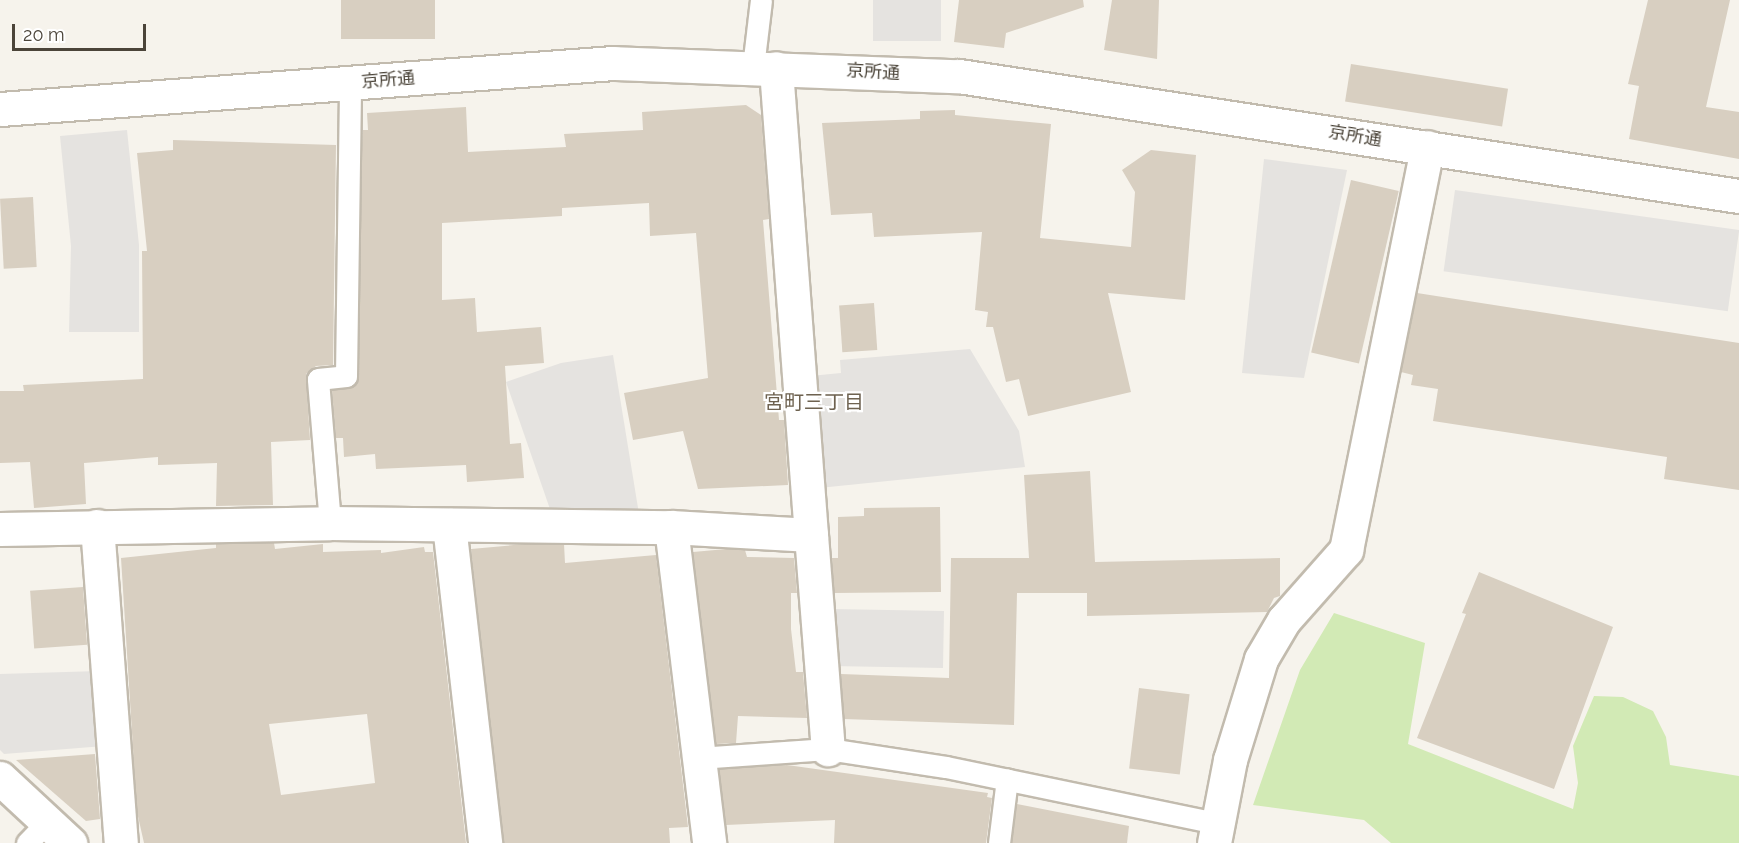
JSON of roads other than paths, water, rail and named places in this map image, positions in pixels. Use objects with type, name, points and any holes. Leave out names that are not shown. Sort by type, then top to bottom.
[{"type":"street","name":"京所通","points":[[0,109],[614,63],[959,76],[1739,196]]},
{"type":"street","points":[[764,68],[811,535],[828,749]]},
{"type":"street","points":[[1216,833],[1230,760],[1261,659],[1284,620],[1346,550],[1427,147]]},
{"type":"street","points":[[0,529],[330,524],[671,527],[811,535]]},
{"type":"street","points":[[448,525],[485,843]]},
{"type":"street","points":[[97,526],[121,843]]},
{"type":"street","points":[[671,527],[709,843]]},
{"type":"street","points":[[0,778],[48,836]]},
{"type":"lane","points":[[761,0],[764,68]]},
{"type":"lane","points":[[330,524],[318,379],[346,376],[350,83]]},
{"type":"lane","points":[[698,758],[828,749],[1007,779],[1216,833]]},
{"type":"lane","points":[[999,843],[1007,779]]},
{"type":"district","name":"宮町三丁目","points":[[814,402]]}]
